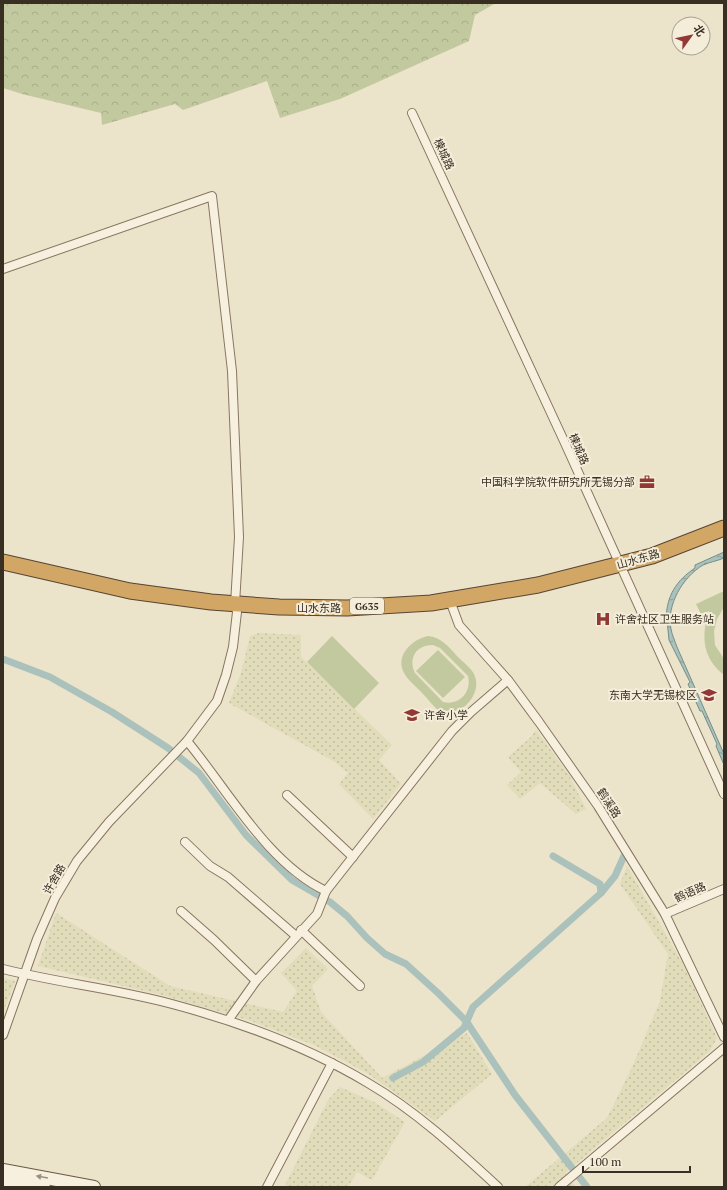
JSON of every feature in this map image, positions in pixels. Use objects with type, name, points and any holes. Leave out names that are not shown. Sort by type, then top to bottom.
[{"type":"highway","name":"山水东路","points":[[621,568],[724,528]]},
{"type":"highway","name":"山水东路","points":[[3,570],[121,597],[236,608],[347,608],[452,603],[621,568],[671,556],[724,536]]},
{"type":"highway","name":"山水东路","points":[[3,562],[130,591],[236,608]]},
{"type":"street","name":"楝城路","points":[[412,113],[564,441],[724,794]]},
{"type":"street","name":"许舍路","points":[[3,269],[212,196],[232,379],[239,537],[233,646],[226,676],[217,701],[185,743],[109,822],[77,861],[55,898],[38,938],[3,1035]]},
{"type":"street","name":"鹤溪路","points":[[452,603],[459,625],[508,680],[598,806],[665,914],[724,1037]]},
{"type":"street","points":[[229,1019],[256,981],[318,912],[326,892],[452,731],[508,680]]},
{"type":"street","points":[[185,743],[209,768],[248,821],[276,854],[309,883],[326,892]]},
{"type":"street","points":[[287,795],[353,857]]},
{"type":"street","points":[[185,842],[210,866],[228,877],[299,933],[360,986]]},
{"type":"street","name":"鹤语路","points":[[665,914],[724,889]]},
{"type":"street","points":[[181,912],[214,940],[256,981]]},
{"type":"street","points":[[3,969],[25,975],[170,1003],[229,1019],[332,1063],[369,1083],[413,1113],[464,1155],[498,1187]]},
{"type":"street","points":[[561,1185],[724,1048]]},
{"type":"street","points":[[267,1187],[332,1063]]},
{"type":"street","points":[[3,1170],[94,1187]]},
{"type":"street","points":[[3,1180],[44,1187]]},
{"type":"shaded area","points":[[259,633],[301,635],[301,657],[392,745],[379,760],[401,784],[373,819],[339,784],[348,773],[335,762],[229,703],[241,673],[250,636]]},
{"type":"shaded area","points":[[536,730],[569,775],[586,809],[576,814],[540,783],[520,799],[507,785],[521,772],[508,757],[531,737]]},
{"type":"shaded area","points":[[627,866],[685,968],[717,1038],[710,1051],[565,1173],[576,1187],[525,1187],[607,1118],[633,1065],[660,1001],[668,954],[620,884]]},
{"type":"shaded area","points":[[56,913],[170,986],[283,1012],[297,991],[281,973],[306,948],[328,969],[312,986],[321,1012],[382,1078],[467,1033],[492,1074],[435,1121],[367,1073],[314,1045],[248,1020],[162,995],[38,966]]},
{"type":"shaded area","points":[[3,978],[15,981],[3,1013]]},
{"type":"shaded area","points":[[340,1087],[374,1102],[405,1122],[372,1180],[357,1172],[348,1187],[284,1187],[328,1100]]},
{"type":"green space","points":[[3,3],[496,3],[475,15],[469,41],[340,99],[280,118],[267,81],[183,110],[175,104],[102,125],[101,113],[3,88]]},
{"type":"green space","points":[[724,591],[724,607],[717,619],[714,631],[715,645],[724,659],[724,675],[711,661],[705,646],[704,637],[706,620],[709,611],[701,614],[696,604]]},
{"type":"green space","points":[[332,636],[379,683],[354,709],[307,662]]},
{"type":"green space","points":[[428,636],[441,640],[469,667],[474,674],[476,685],[474,695],[467,704],[459,710],[454,712],[443,712],[438,710],[403,671],[401,665],[404,653],[407,648],[422,638]],"holes":[[[433,645],[440,648],[468,676],[469,682],[466,692],[459,700],[454,702],[443,702],[415,673],[413,667],[412,662],[415,653],[422,647]]]},
{"type":"green space","points":[[438,650],[465,677],[443,698],[416,671]]},
{"type":"water","points":[[724,552],[724,558],[703,565],[683,584],[674,601],[670,620],[671,631],[677,647],[724,754],[724,765],[716,746],[717,744],[688,684],[690,682],[669,640],[666,619],[668,603],[674,589],[683,578],[695,568],[695,565]]},
{"type":"waterway","points":[[3,659],[50,677],[112,712],[168,748],[199,773],[246,835],[292,880],[330,902],[347,916],[367,938],[385,954],[406,964],[466,1021],[515,1095],[587,1187]]},
{"type":"waterway","points":[[393,1078],[423,1062],[464,1028],[473,1007],[601,893],[600,884],[553,856]]},
{"type":"waterway","points":[[601,893],[615,876],[624,856]]},
{"type":"place","name":"中国科学院软件研究所无锡分部","points":[[647,482]]},
{"type":"place","name":"许舍社区卫生服务站","points":[[603,619]]},
{"type":"place","name":"东南大学无锡校区","points":[[709,695]]},
{"type":"place","name":"许舍小学","points":[[412,715]]}]
